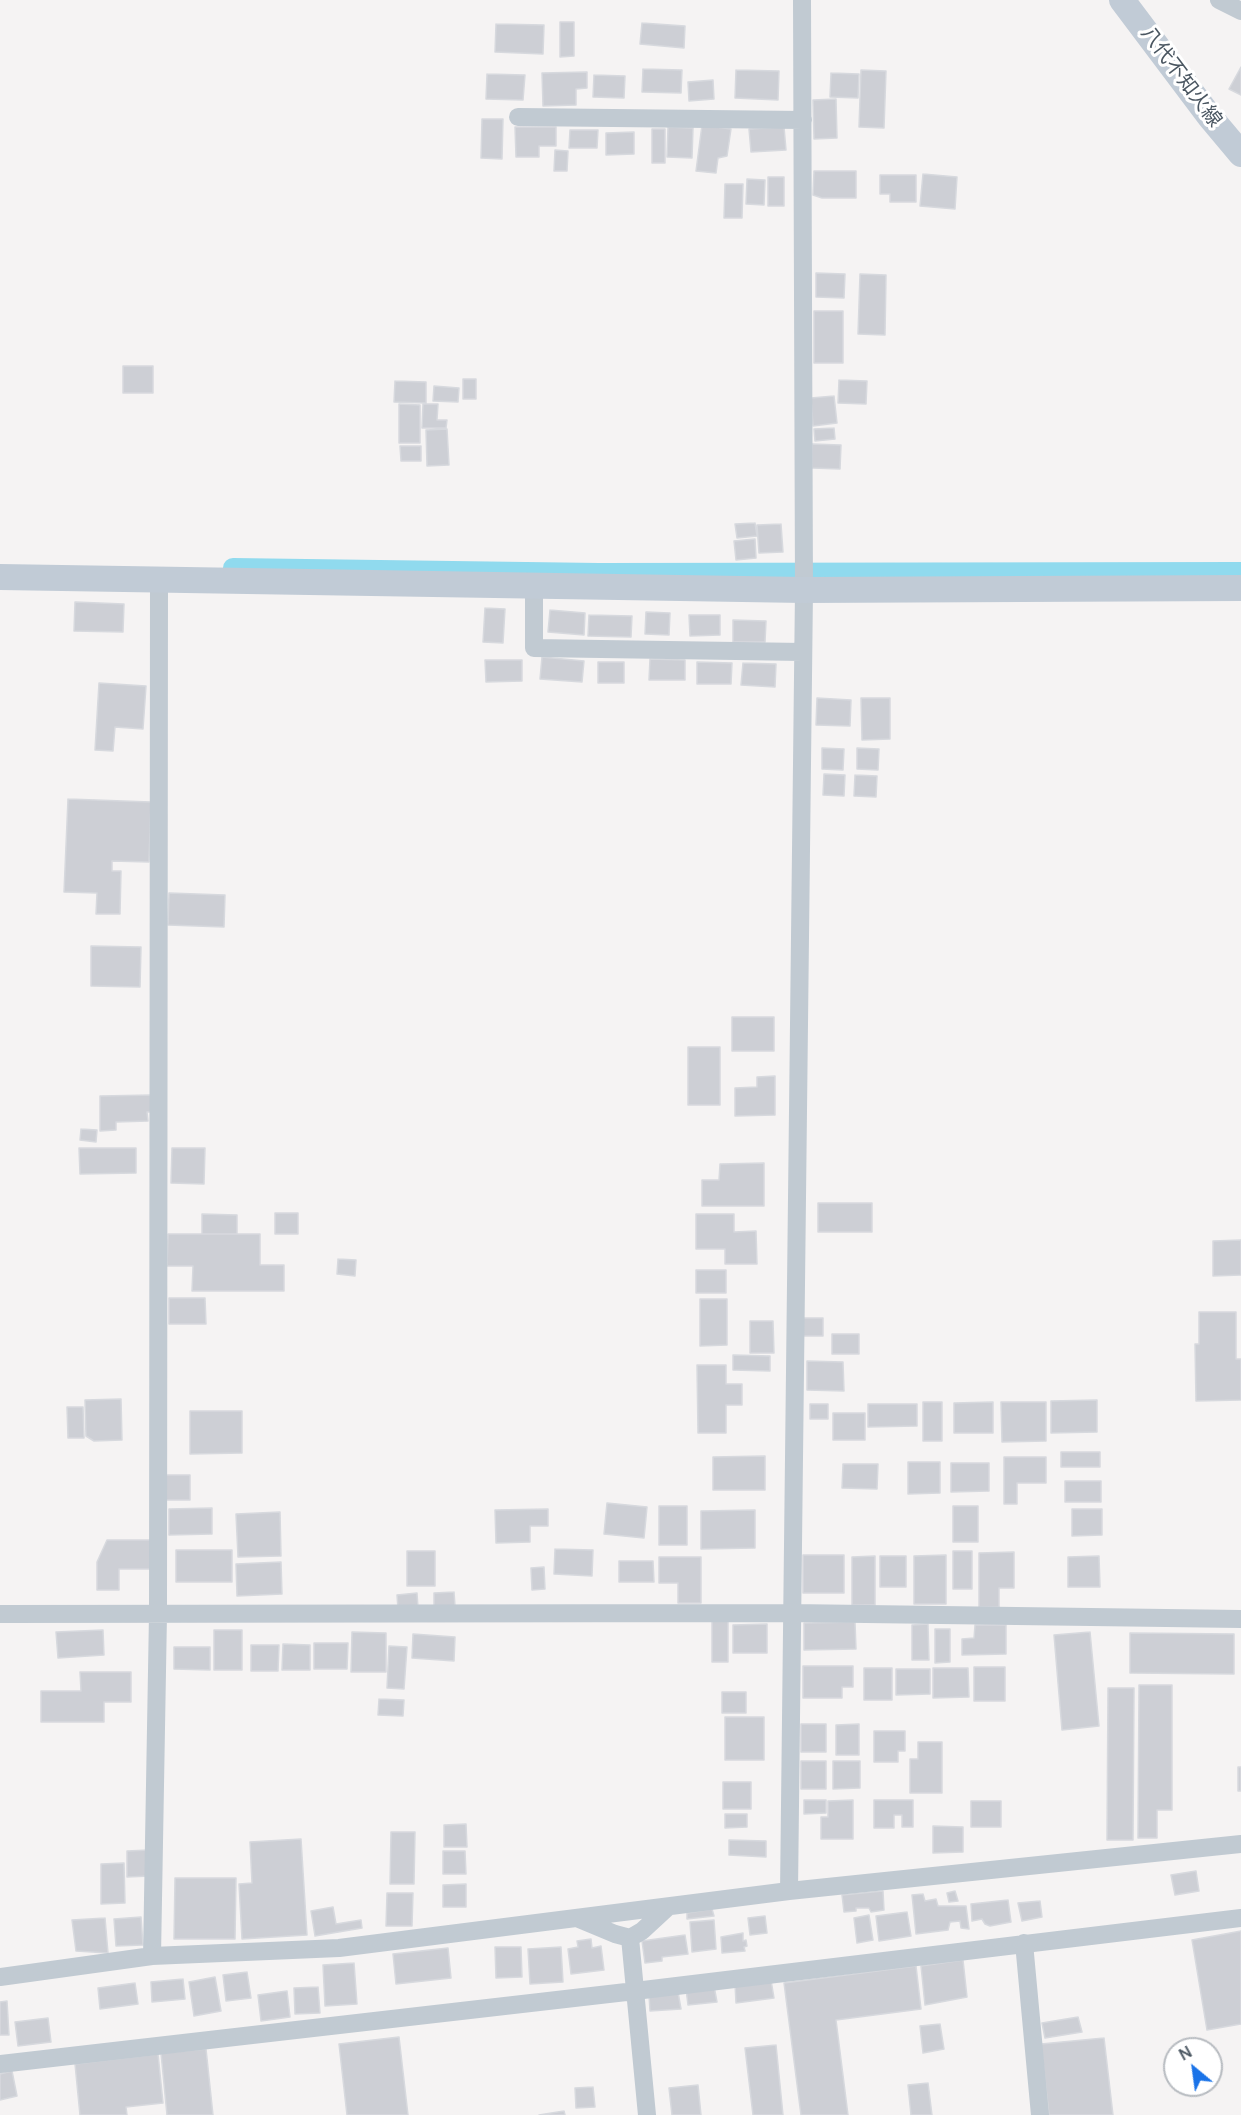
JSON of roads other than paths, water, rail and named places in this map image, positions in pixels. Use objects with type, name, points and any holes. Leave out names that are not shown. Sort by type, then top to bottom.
[{"type":"street","points":[[789,1891],[804,590],[802,0]]},
{"type":"street","name":"八代不知火線","points":[[1122,0],[1210,117],[1241,154]]},
{"type":"street","points":[[1219,0],[1241,11]]},
{"type":"street","points":[[518,117],[802,120]]},
{"type":"street","points":[[0,577],[804,590],[1241,588]]},
{"type":"street","points":[[152,1956],[158,1614],[159,578]]},
{"type":"street","points":[[534,585],[534,648],[803,652]]},
{"type":"street","points":[[0,1614],[791,1613],[1241,1619]]},
{"type":"street","points":[[0,1977],[152,1956],[339,1948],[789,1891],[1241,1844]]},
{"type":"street","points":[[577,1918],[630,1938],[642,1931],[668,1906]]},
{"type":"street","points":[[0,2064],[1241,1918]]},
{"type":"street","points":[[630,1938],[647,2115]]},
{"type":"street","points":[[1024,1944],[1040,2115]]},
{"type":"waterway","points":[[233,568],[599,573],[1241,572]]}]
